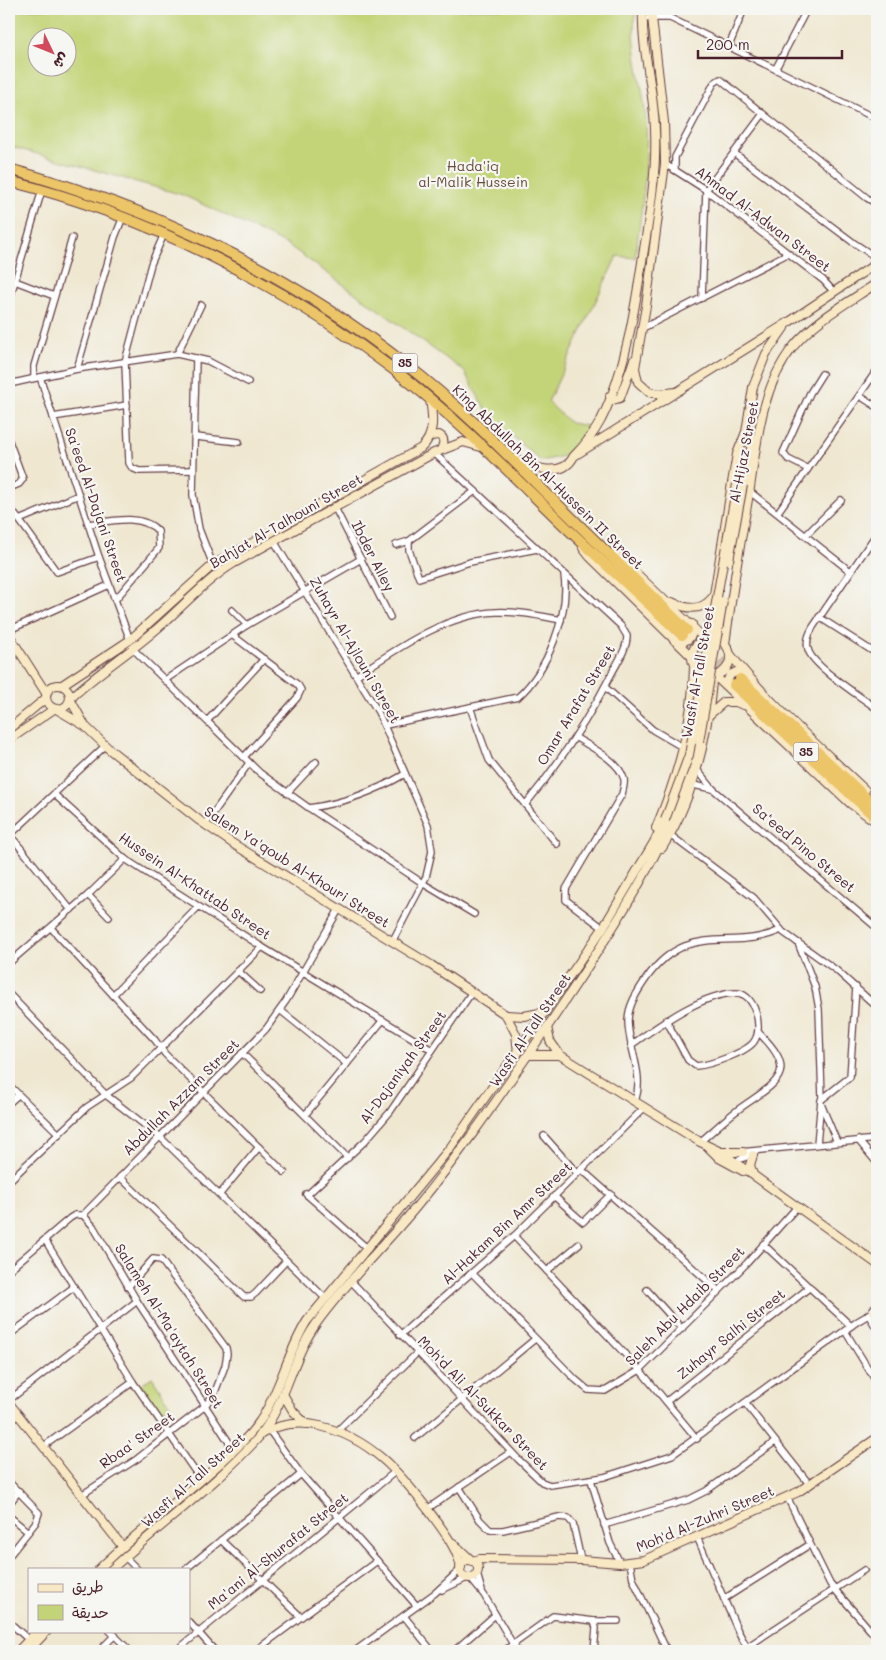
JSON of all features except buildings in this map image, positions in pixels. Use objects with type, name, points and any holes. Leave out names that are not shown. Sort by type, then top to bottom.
[{"type":"highway","name":"King Abdullah Bin Al-Hussein II Street","points":[[9,170],[113,201],[263,268],[318,302],[404,363],[501,448],[574,528]]},
{"type":"highway","name":"King Abdullah Bin Al-Hussein II Street","points":[[9,180],[123,217],[164,234],[245,273],[317,314],[395,370],[430,400],[574,528],[684,633]]},
{"type":"highway","name":"35","points":[[737,681],[877,806]]},
{"type":"highway","name":"35","points":[[737,681],[877,821]]},
{"type":"street","points":[[729,46],[744,9]]},
{"type":"street","points":[[776,68],[808,9]]},
{"type":"street","points":[[647,13],[669,18],[776,68],[877,119]]},
{"type":"street","points":[[610,396],[613,400],[620,398],[635,358],[646,306],[665,164],[664,122],[647,13]]},
{"type":"street","points":[[574,456],[596,428],[610,396],[635,304],[648,225],[655,153],[647,13]]},
{"type":"street","name":"Ahmad Al-Adwan Street","points":[[675,169],[675,157],[717,81],[720,79],[763,114]]},
{"type":"street","points":[[702,298],[706,190],[763,114],[877,204]]},
{"type":"street","points":[[734,153],[854,243],[877,257],[875,264]]},
{"type":"street","name":"Ahmad Al-Adwan Street","points":[[665,164],[706,190],[834,292]]},
{"type":"street","points":[[9,301],[42,190]]},
{"type":"street","points":[[78,369],[115,237],[123,217]]},
{"type":"street","points":[[164,234],[151,264],[125,362],[129,463],[132,468],[138,471],[193,470]]},
{"type":"street","points":[[37,377],[34,366],[72,238]]},
{"type":"street","points":[[641,329],[787,254]]},
{"type":"street","name":"Al-Hijaz Street","points":[[501,448],[522,463],[538,470],[563,466],[571,462],[574,456],[681,391],[875,264]]},
{"type":"street","points":[[15,281],[54,296]]},
{"type":"street","name":"Al-Hijaz Street","points":[[762,413],[776,375],[796,344],[813,328],[877,283]]},
{"type":"street","points":[[635,304],[646,306]]},
{"type":"street","points":[[177,354],[201,305]]},
{"type":"street","name":"Al-Hijaz Street","points":[[706,639],[736,464],[746,432],[756,376],[771,344],[789,322]]},
{"type":"street","points":[[9,384],[78,369],[177,354],[208,361],[248,382]]},
{"type":"street","points":[[196,358],[196,438],[193,470],[197,518],[213,565]]},
{"type":"street","points":[[635,358],[636,377],[645,389],[659,394],[681,391]]},
{"type":"street","points":[[778,512],[877,370]]},
{"type":"street","points":[[808,469],[788,459],[783,453],[810,393],[822,374]]},
{"type":"street","name":"Sa'eed Al-Dajani Street","points":[[37,377],[53,417],[90,524],[99,557],[130,640]]},
{"type":"street","points":[[860,396],[877,407]]},
{"type":"street","points":[[386,725],[470,707],[514,700],[522,693],[547,655],[561,620],[566,596],[564,575],[475,491],[438,451],[444,443],[443,438],[438,435],[430,436],[432,417],[430,400]]},
{"type":"street","points":[[53,417],[127,405]]},
{"type":"street","name":"Wasfi Al-Tall Street","points":[[113,1568],[260,1435],[283,1394],[306,1340],[326,1311],[424,1198],[484,1119],[620,918],[643,877],[667,822],[689,755],[751,445],[762,413]]},
{"type":"street","name":"Wasfi Al-Tall Street","points":[[743,487],[746,432]]},
{"type":"street","name":"Bahjat Al-Talhouni Street","points":[[62,685],[130,640],[213,565],[421,448],[430,436]]},
{"type":"street","points":[[196,438],[239,442]]},
{"type":"street","points":[[9,440],[23,479],[19,484],[9,488]]},
{"type":"street","name":"Bahjat Al-Talhouni Street","points":[[71,699],[91,679],[133,649],[220,572],[334,506],[438,451],[463,442],[486,449]]},
{"type":"street","points":[[743,487],[778,512],[850,571]]},
{"type":"street","name":"Al-Hijaz Street","points":[[725,644],[743,487]]},
{"type":"street","points":[[396,545],[409,541],[475,491]]},
{"type":"street","points":[[19,520],[79,495]]},
{"type":"street","points":[[806,536],[841,500]]},
{"type":"street","points":[[9,506],[57,572],[99,557]]},
{"type":"street","name":"Ibder Alley","points":[[334,506],[390,616]]},
{"type":"street","points":[[90,524],[128,520],[150,524],[158,531],[159,548],[115,600]]},
{"type":"street","points":[[574,528],[598,538],[665,598],[680,606],[692,608],[704,606],[712,598]]},
{"type":"street","points":[[574,528],[590,557],[684,633],[706,639],[716,638],[725,644],[730,654],[737,681],[749,709]]},
{"type":"street","points":[[877,533],[819,617],[808,636],[807,645],[811,656],[821,667],[877,710]]},
{"type":"street","name":"Zuhayr Al-Ajlouni Street","points":[[274,541],[306,590],[386,725],[428,825],[432,841],[431,859],[424,884],[392,942]]},
{"type":"street","points":[[409,541],[409,550],[419,578],[470,562],[537,549]]},
{"type":"street","points":[[165,680],[247,625],[361,559]]},
{"type":"street","name":"Omar Arafat Street","points":[[525,804],[554,769],[575,737],[605,687],[627,640],[627,636],[621,626],[564,575]]},
{"type":"street","points":[[9,630],[109,584]]},
{"type":"street","points":[[635,874],[670,795],[684,748],[693,705],[694,666],[692,657],[684,633],[665,598]]},
{"type":"street","points":[[232,610],[247,625]]},
{"type":"street","points":[[357,675],[420,636],[485,613],[508,612],[561,620]]},
{"type":"street","points":[[709,619],[714,625],[719,626],[726,623],[729,616]]},
{"type":"street","points":[[819,617],[877,654]]},
{"type":"street","points":[[9,634],[46,695],[48,705],[56,709]]},
{"type":"street","points":[[232,635],[298,685],[300,690],[297,698],[244,757]]},
{"type":"street","points":[[692,657],[696,646],[706,639]]},
{"type":"street","points":[[133,649],[250,763],[287,793],[424,884],[474,914]]},
{"type":"street","points":[[714,676],[726,669],[730,654]]},
{"type":"street","points":[[208,720],[264,659]]},
{"type":"street","points":[[694,666],[702,674],[737,681]]},
{"type":"street","points":[[643,877],[670,835],[698,771],[709,715],[714,676]]},
{"type":"street","points":[[9,729],[46,695],[53,686],[62,685],[69,690],[71,699],[68,706],[56,709],[9,740]]},
{"type":"street","points":[[605,687],[653,730],[684,748]]},
{"type":"street","points":[[693,705],[702,694],[707,697],[710,705]]},
{"type":"street","name":"Salem Ya'qoub Al-Khouri Street","points":[[71,699],[85,726]]},
{"type":"street","points":[[709,715],[718,705],[727,701],[736,702],[749,709],[851,804],[877,821]]},
{"type":"street","points":[[470,707],[489,760],[557,844]]},
{"type":"street","name":"Salem Ya'qoub Al-Khouri Street","points":[[56,709],[85,726],[106,746],[204,824],[338,911],[392,942],[506,1015]]},
{"type":"street","points":[[575,737],[608,759],[620,771],[625,780],[622,794],[566,889],[564,896],[566,900],[603,928]]},
{"type":"street","points":[[71,910],[9,836],[106,746]]},
{"type":"street","points":[[287,793],[316,762]]},
{"type":"street","points":[[204,824],[250,763]]},
{"type":"street","name":"Sa‘eed Pino Street","points":[[698,771],[713,789],[877,928]]},
{"type":"street","points":[[309,808],[325,806],[368,793],[406,774]]},
{"type":"street","name":"Sa‘eed Pino Street","points":[[693,785],[713,789]]},
{"type":"street","name":"Hussein Al-Khattab Street","points":[[55,795],[125,859],[262,947],[432,1050]]},
{"type":"street","name":"Wasfi Al-Tall Street","points":[[100,1568],[122,1546],[234,1450],[260,1421],[272,1399],[299,1334],[416,1192],[518,1053],[603,928],[667,822]]},
{"type":"street","points":[[670,835],[754,898],[781,930],[856,987],[877,1007]]},
{"type":"street","points":[[9,963],[88,895],[125,859]]},
{"type":"street","points":[[88,895],[109,917]]},
{"type":"street","points":[[113,995],[198,907]]},
{"type":"street","name":"Abdullah Azzam Street","points":[[9,1270],[70,1218],[75,1215],[83,1215],[242,1053],[280,1010],[338,911]]},
{"type":"street","points":[[51,928],[202,1092],[284,1172]]},
{"type":"street","points":[[635,1100],[639,1082],[631,1045],[628,1019],[633,1001],[648,976],[668,956],[692,943],[706,940],[766,936],[781,930]]},
{"type":"street","points":[[798,943],[815,987],[819,1009],[821,1100],[817,1144]]},
{"type":"street","points":[[9,1181],[87,1107],[122,1086],[262,947]]},
{"type":"street","points":[[238,971],[260,991]]},
{"type":"street","points":[[821,1100],[850,1077],[856,987]]},
{"type":"street","name":"Al-Dajaniyah Street","points":[[368,1249],[306,1194],[348,1158],[390,1112],[472,992]]},
{"type":"street","points":[[631,1045],[666,1020],[701,1003],[738,993],[751,1001],[758,1032],[756,1040],[746,1049],[696,1066],[688,1060],[666,1020]]},
{"type":"street","points":[[9,994],[106,1095],[159,1136],[220,1194],[248,1226],[326,1299]]},
{"type":"street","points":[[280,1010],[347,1064]]},
{"type":"street","points":[[506,1015],[524,1016],[545,1012]]},
{"type":"street","points":[[506,1015],[516,1034],[518,1053]]},
{"type":"street","points":[[306,1115],[383,1020]]},
{"type":"street","points":[[547,1028],[550,1041],[560,1054],[752,1175],[877,1264]]},
{"type":"street","points":[[703,1144],[736,1110],[780,1078],[780,1060],[768,1042],[758,1032]]},
{"type":"street","points":[[242,1053],[348,1158]]},
{"type":"street","points":[[528,1055],[538,1053],[560,1054]]},
{"type":"street","points":[[9,1085],[59,1134]]},
{"type":"street","points":[[9,1103],[18,1095]]},
{"type":"street","points":[[821,1100],[837,1142]]},
{"type":"street","points":[[544,1136],[579,1171],[645,1107]]},
{"type":"street","points":[[727,1159],[817,1144],[877,1139]]},
{"type":"street","points":[[858,1140],[877,1163]]},
{"type":"street","points":[[220,1194],[259,1147]]},
{"type":"street","points":[[727,1159],[743,1152],[756,1153]]},
{"type":"street","points":[[752,1175],[750,1165],[756,1153]]},
{"type":"street","name":"Al-Hakam Bin Amr Street","points":[[400,1335],[514,1236],[579,1171],[611,1194],[719,1291]]},
{"type":"street","points":[[120,1177],[244,1297],[251,1297],[256,1293],[286,1261]]},
{"type":"street","points":[[425,1180],[433,1186]]},
{"type":"street","points":[[416,1192],[421,1193],[424,1198]]},
{"type":"street","points":[[554,1196],[583,1222],[611,1194]]},
{"type":"street","name":"Saleh Abu Hdaib Street","points":[[472,1274],[575,1379],[594,1391],[611,1389],[640,1370],[682,1329],[797,1207]]},
{"type":"street","name":"Salameh Al-Ma'aytah Street","points":[[83,1215],[93,1226],[128,1287],[234,1450]]},
{"type":"street","points":[[514,1236],[640,1370],[697,1439]]},
{"type":"street","points":[[45,1240],[133,1382],[201,1480]]},
{"type":"street","points":[[547,1271],[579,1244]]},
{"type":"street","points":[[764,1244],[851,1326]]},
{"type":"street","points":[[128,1287],[153,1259],[160,1260],[226,1348],[228,1354],[225,1366],[215,1392],[205,1406]]},
{"type":"street","name":"Moh'd Ali Al-Sukkar Street","points":[[352,1282],[511,1452],[545,1484],[591,1480],[658,1461],[697,1439],[844,1331],[874,1312],[877,1304]]},
{"type":"street","points":[[9,1335],[74,1287]]},
{"type":"street","name":"Zuhayr Salhi Street","points":[[667,1401],[810,1287]]},
{"type":"street","points":[[647,1290],[682,1329]]},
{"type":"street","points":[[122,1546],[9,1401],[137,1301]]},
{"type":"street","points":[[874,1312],[877,1329]]},
{"type":"street","points":[[844,1331],[877,1383]]},
{"type":"street","points":[[415,1438],[535,1339]]},
{"type":"street","points":[[337,1431],[418,1352]]},
{"type":"street","points":[[44,1446],[133,1382]]},
{"type":"street","points":[[283,1394],[293,1411],[306,1424]]},
{"type":"street","points":[[745,1403],[810,1485]]},
{"type":"street","name":"Rbaa' Street","points":[[83,1494],[137,1459],[205,1406]]},
{"type":"street","points":[[9,1422],[17,1413]]},
{"type":"street","points":[[260,1435],[288,1424],[306,1424],[337,1431],[369,1447],[396,1471],[450,1540],[477,1565],[473,1575],[517,1651]]},
{"type":"street","points":[[269,1430],[301,1474],[417,1606]]},
{"type":"street","name":"Moh'd Al-Zuhri Street","points":[[472,1560],[581,1560],[630,1563],[655,1556],[810,1485],[877,1438]]},
{"type":"street","points":[[604,1525],[688,1500],[706,1491],[775,1442]]},
{"type":"street","points":[[427,1509],[511,1452]]},
{"type":"street","name":"Ma'ani Al-Shurafat Street","points":[[176,1651],[396,1471]]},
{"type":"street","points":[[187,1568],[301,1474]]},
{"type":"street","points":[[591,1480],[604,1525],[620,1563]]},
{"type":"street","points":[[9,1482],[39,1513],[36,1522],[9,1556]]},
{"type":"street","points":[[460,1487],[480,1520],[490,1530],[503,1530],[559,1517],[568,1518],[573,1524],[581,1560]]},
{"type":"street","points":[[9,1504],[19,1491]]},
{"type":"street","points":[[786,1497],[809,1545],[834,1589],[877,1638]]},
{"type":"street","points":[[173,1503],[179,1510]]},
{"type":"street","points":[[9,1516],[28,1532]]},
{"type":"street","points":[[697,1537],[748,1649],[864,1570]]},
{"type":"street","points":[[221,1540],[301,1617]]},
{"type":"street","points":[[450,1540],[463,1575],[473,1575]]},
{"type":"street","points":[[724,1599],[809,1545]]},
{"type":"street","points":[[125,1557],[136,1568]]},
{"type":"street","points":[[359,1650],[435,1593],[461,1568],[464,1562],[472,1560]]},
{"type":"street","points":[[435,1593],[473,1575],[494,1560]]},
{"type":"street","points":[[255,1651],[377,1561]]},
{"type":"street","points":[[630,1563],[633,1579],[667,1651]]},
{"type":"street","points":[[454,1651],[495,1615]]},
{"type":"street","points":[[404,1616],[432,1651]]},
{"type":"street","points":[[504,1651],[553,1616],[594,1621],[618,1621]]},
{"type":"street","points":[[594,1621],[596,1628],[594,1651]]},
{"type":"street","points":[[9,1622],[29,1640]]},
{"type":"street","points":[[190,1623],[215,1651]]},
{"type":"street","points":[[23,1650],[36,1632]]},
{"type":"street","points":[[10,1651],[23,1650],[46,1632]]},
{"type":"street","points":[[99,1651],[113,1633],[130,1651]]},
{"type":"green space","name":"Hada'iq al-Malik Hussein","points":[[9,9],[636,9],[634,37],[645,108],[647,139],[644,190],[635,258],[617,256],[548,402],[570,423],[588,426],[568,455],[541,461],[489,416],[464,371],[288,245],[183,195],[9,146]]},
{"type":"green space","points":[[152,1377],[170,1405],[159,1412],[158,1416],[139,1386]]},
{"type":"tunnel","points":[[687,630],[740,679]]},
{"type":"tunnel","points":[[682,635],[734,685]]}]
